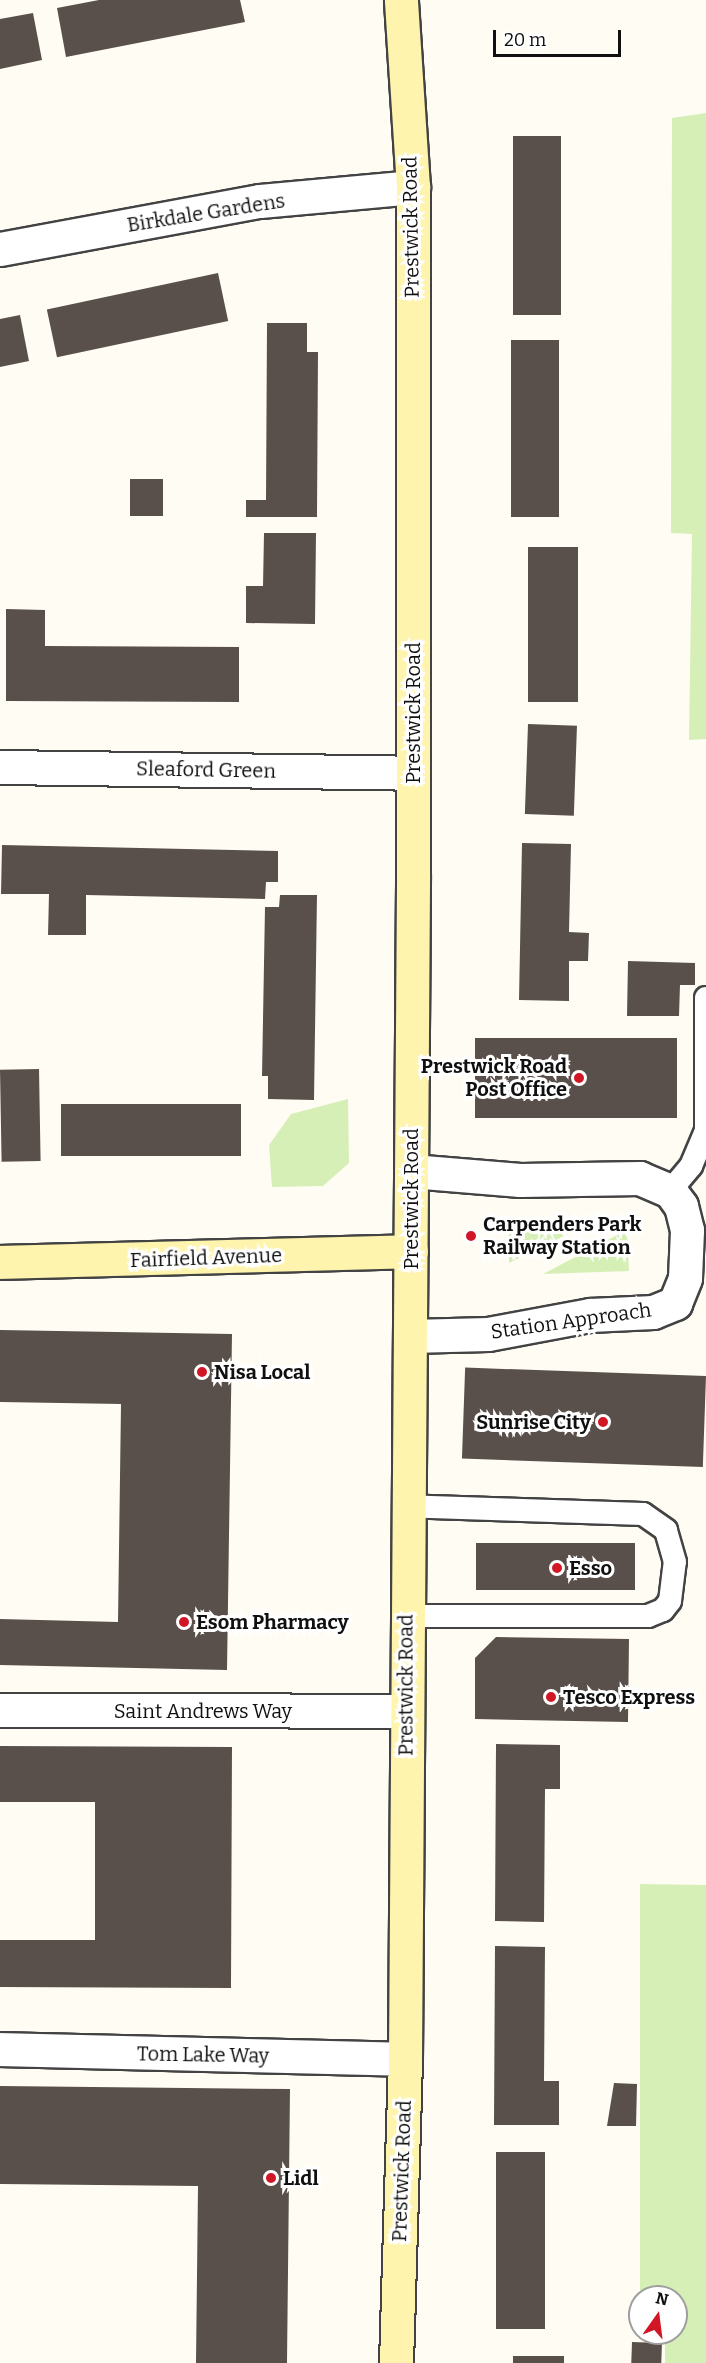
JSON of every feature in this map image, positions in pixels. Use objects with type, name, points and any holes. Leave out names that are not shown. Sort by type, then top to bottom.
[{"type":"main road","name":"Prestwick Road","points":[[396,2363],[405,2059],[405,1711],[411,1251],[413,773],[413,187],[401,0]]},
{"type":"main road","name":"Fairfield Avenue","points":[[0,1262],[411,1251]]},
{"type":"street","name":"Birkdale Gardens","points":[[0,249],[260,201],[413,187]]},
{"type":"street","name":"Sleaford Green","points":[[0,767],[413,773]]},
{"type":"street","points":[[411,1171],[520,1180],[640,1178],[670,1191]]},
{"type":"street","name":"Station Approach","points":[[410,1336],[488,1334],[590,1316],[653,1312],[675,1303],[686,1278],[687,1230],[681,1206],[670,1191]]},
{"type":"street","name":"Saint Andrews Way","points":[[0,1710],[405,1711]]},
{"type":"street","name":"Tom Lake Way","points":[[0,2049],[405,2059]]},
{"type":"lane","points":[[670,1191],[691,1166],[706,1130],[706,998]]},
{"type":"lane","points":[[406,1616],[648,1616],[663,1610],[670,1601],[675,1562],[666,1530],[643,1514],[408,1506]]},
{"type":"green space","points":[[706,113],[706,739],[689,740],[692,534],[671,533],[672,118]]},
{"type":"green space","points":[[348,1099],[349,1163],[323,1186],[272,1187],[269,1145],[291,1114]]},
{"type":"green space","points":[[594,1221],[509,1263],[508,1222]]},
{"type":"green space","points":[[627,1230],[629,1271],[543,1274]]},
{"type":"green space","points":[[640,1884],[706,1885],[706,2363],[665,2363],[665,2345],[688,2345],[688,2285],[640,2285]]},
{"type":"building","points":[[99,0],[240,0],[245,22],[66,57],[57,8]]},
{"type":"building","points":[[33,13],[42,60],[0,69],[0,19]]},
{"type":"building","points":[[513,136],[561,136],[561,315],[513,315]]},
{"type":"building","points":[[218,273],[228,321],[57,357],[47,309]]},
{"type":"building","points":[[20,315],[29,361],[0,367],[0,319]]},
{"type":"building","points":[[267,323],[307,323],[307,352],[318,352],[317,517],[246,517],[246,500],[266,500]]},
{"type":"building","points":[[511,340],[559,340],[559,517],[511,517]]},
{"type":"building","points":[[130,479],[163,479],[163,516],[130,516]]},
{"type":"building","points":[[264,533],[316,533],[315,624],[246,623],[246,586],[263,586]]},
{"type":"building","points":[[528,547],[578,547],[578,702],[528,702]]},
{"type":"building","points":[[6,609],[45,610],[45,646],[239,647],[239,702],[6,701]]},
{"type":"building","points":[[528,724],[577,726],[574,816],[525,814]]},
{"type":"building","points":[[522,843],[571,844],[569,932],[589,933],[588,961],[569,961],[569,1001],[519,1000]]},
{"type":"building","points":[[2,845],[278,851],[278,882],[266,882],[265,899],[86,895],[86,935],[48,935],[49,894],[1,894]]},
{"type":"building","points":[[280,895],[317,895],[314,1100],[268,1099],[268,1076],[262,1076],[265,907],[279,907]]},
{"type":"building","points":[[628,961],[695,963],[695,985],[680,985],[679,1016],[627,1016]]},
{"type":"building","points":[[475,1038],[677,1038],[677,1118],[475,1118]]},
{"type":"building","points":[[39,1069],[41,1161],[2,1162],[0,1070]]},
{"type":"building","points":[[61,1104],[241,1104],[241,1156],[61,1156]]},
{"type":"building","points":[[0,1330],[232,1334],[227,1670],[0,1665],[0,1619],[118,1622],[121,1404],[0,1402]]},
{"type":"building","points":[[465,1368],[706,1376],[703,1467],[462,1459]]},
{"type":"building","points":[[476,1543],[635,1543],[635,1590],[476,1590]]},
{"type":"building","points":[[496,1637],[629,1639],[628,1722],[475,1719],[475,1658]]},
{"type":"building","points":[[496,1744],[560,1745],[560,1789],[545,1789],[544,1922],[495,1921]]},
{"type":"building","points":[[0,1746],[232,1747],[231,1988],[0,1987],[0,1940],[95,1940],[95,1802],[0,1802]]},
{"type":"building","points":[[495,1946],[545,1947],[544,2081],[559,2081],[559,2125],[494,2125]]},
{"type":"building","points":[[614,2083],[637,2084],[636,2126],[607,2126]]},
{"type":"building","points":[[0,2086],[290,2089],[287,2363],[196,2363],[198,2186],[0,2184]]},
{"type":"building","points":[[496,2152],[545,2152],[545,2329],[496,2329]]},
{"type":"building","points":[[632,2345],[662,2345],[661,2363],[631,2363]]},
{"type":"building","points":[[513,2356],[564,2356],[564,2363],[513,2363]]},
{"type":"place","name":"Prestwick Road Post Office","points":[[579,1078]]},
{"type":"place","name":"Carpenders Park Railway Station","points":[[471,1236]]},
{"type":"place","name":"Nisa Local","points":[[202,1372]]},
{"type":"place","name":"Sunrise City","points":[[603,1422]]},
{"type":"place","name":"Esso","points":[[557,1568]]},
{"type":"place","name":"Esom Pharmacy","points":[[184,1622]]},
{"type":"place","name":"Tesco Express","points":[[551,1697]]},
{"type":"place","name":"Lidl","points":[[271,2178]]}]
